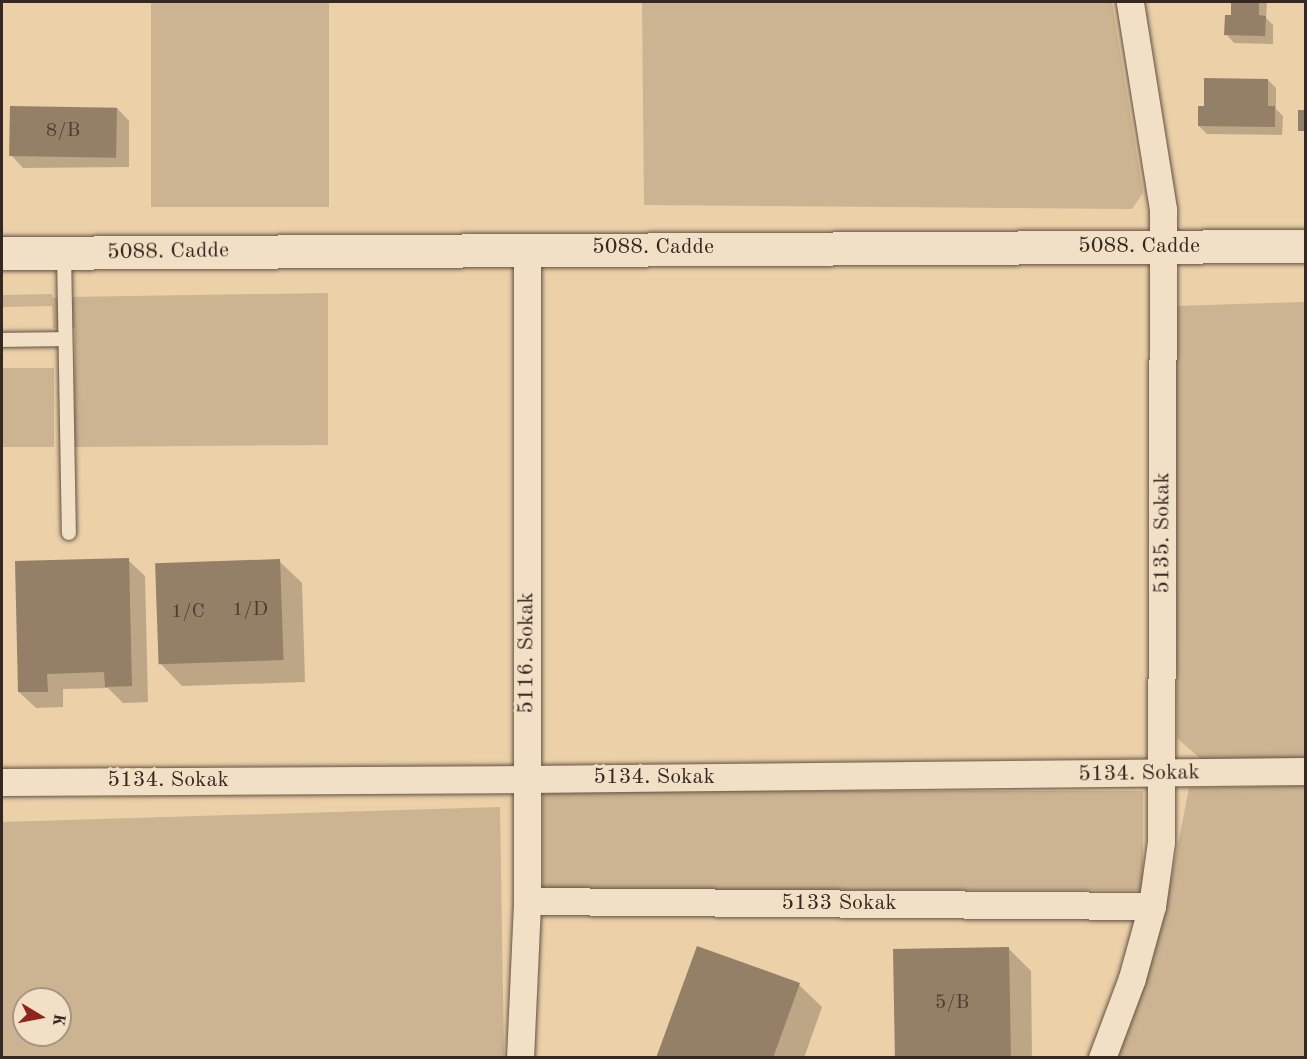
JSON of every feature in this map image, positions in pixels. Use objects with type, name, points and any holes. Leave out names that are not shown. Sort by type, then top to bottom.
[{"type":"street","name":"5135. Sokak","points":[[1102,1058],[1132,978],[1152,906],[1161,842],[1163,774],[1163,209],[1130,2]]},
{"type":"street","name":"5088. Cadde","points":[[2,253],[1305,246]]},
{"type":"street","name":"5116. Sokak","points":[[520,1058],[527,901],[527,249]]},
{"type":"street","name":"5134. Sokak","points":[[2,782],[1163,774],[1305,771]]},
{"type":"street","name":"5133 Sokak","points":[[527,901],[1152,906]]},
{"type":"lane","points":[[64,253],[69,533]]},
{"type":"lane","points":[[2,340],[65,339]]},
{"type":"shaded area","points":[[151,2],[329,2],[329,207],[151,207]]},
{"type":"shaded area","points":[[642,2],[1112,2],[1143,193],[1132,209],[644,205]]},
{"type":"shaded area","points":[[328,293],[328,445],[74,447],[75,328],[69,328],[70,297]]},
{"type":"shaded area","points":[[52,294],[53,298],[61,298],[59,328],[53,328],[52,306],[2,307],[2,295]]},
{"type":"shaded area","points":[[1305,302],[1305,758],[1202,760],[1177,738],[1174,306]]},
{"type":"shaded area","points":[[2,368],[54,368],[54,447],[2,447]]},
{"type":"shaded area","points":[[1305,786],[1305,1057],[1106,1058],[1164,915],[1189,788]]},
{"type":"shaded area","points":[[543,791],[1143,791],[1143,890],[543,890]]},
{"type":"shaded area","points":[[500,807],[504,1057],[2,1057],[2,822]]},
{"type":"building","points":[[1231,2],[1259,2],[1259,15],[1266,16],[1265,36],[1224,35],[1225,15],[1231,15]]},
{"type":"building","points":[[1204,78],[1268,79],[1268,106],[1275,106],[1275,127],[1198,126],[1198,106],[1204,106]]},
{"type":"building","points":[[10,106],[117,108],[116,158],[9,156]]},
{"type":"building","points":[[1298,110],[1306,110],[1306,131],[1298,131]]},
{"type":"building","points":[[129,558],[132,686],[105,687],[104,672],[47,674],[48,692],[18,692],[15,561]]},
{"type":"building","points":[[280,559],[284,660],[159,664],[155,563]]},
{"type":"building","points":[[697,946],[800,983],[773,1058],[656,1058]]},
{"type":"building","points":[[1009,947],[1011,1057],[895,1058],[893,949]]}]
